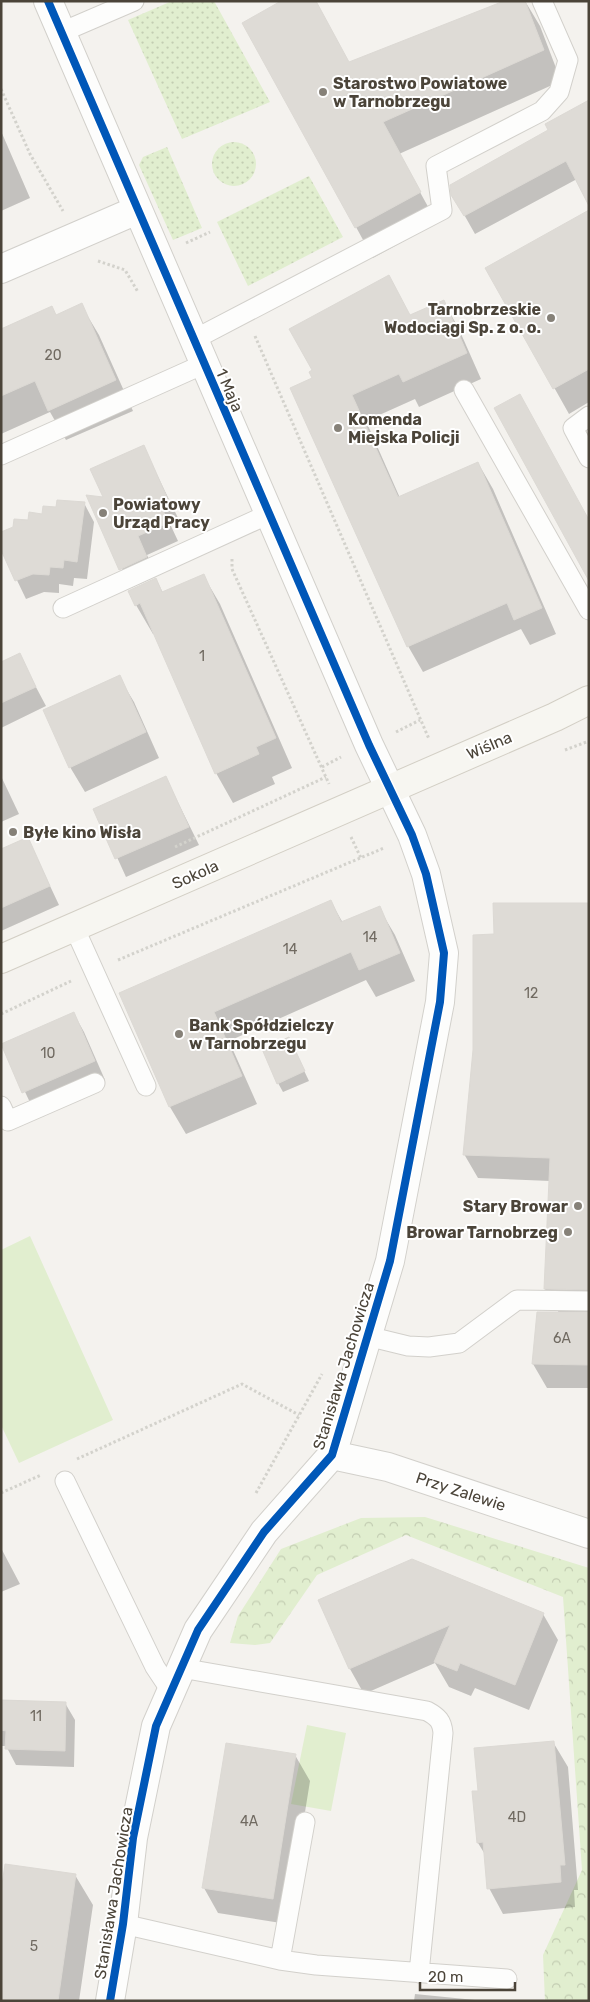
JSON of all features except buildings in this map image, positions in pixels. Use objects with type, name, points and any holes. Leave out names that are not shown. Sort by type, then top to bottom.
[{"type":"street","name":"1 Maja","points":[[48,1],[389,789]]},
{"type":"street","points":[[1,269],[137,210]]},
{"type":"street","name":"Wiślna","points":[[389,789],[555,717],[589,700]]},
{"type":"street","name":"Sokola","points":[[1,958],[389,789]]},
{"type":"street","name":"Stanisława Jachowicza","points":[[110,2001],[123,1924],[133,1838],[156,1726],[198,1630],[264,1532],[332,1455],[392,1252],[438,1012],[444,953],[426,874],[412,835],[389,789]]},
{"type":"street","name":"Przy Zalewie","points":[[332,1455],[405,1473],[589,1534]]},
{"type":"lane","points":[[62,32],[134,1]]},
{"type":"lane","points":[[195,339],[442,210],[436,166],[542,111],[559,92],[568,60],[542,1]]},
{"type":"lane","points":[[1,455],[204,364]]},
{"type":"lane","points":[[464,390],[589,610]]},
{"type":"lane","points":[[589,416],[573,428],[589,458]]},
{"type":"lane","points":[[63,608],[269,514]]},
{"type":"lane","points":[[74,927],[92,971],[146,1086]]},
{"type":"lane","points":[[1,1106],[8,1121],[95,1083]]},
{"type":"lane","points":[[367,1336],[408,1346],[429,1347],[459,1344],[517,1300],[589,1301]]},
{"type":"lane","points":[[65,1481],[155,1667],[176,1679],[427,1711],[436,1716],[442,1723],[443,1733],[419,1973]]},
{"type":"lane","points":[[280,1960],[305,1822]]},
{"type":"lane","points":[[123,1924],[280,1960],[316,1966],[507,1979]]},
{"type":"path","points":[[1,89],[30,154],[64,213]]},
{"type":"path","points":[[184,244],[210,232]]},
{"type":"path","points":[[88,257],[125,270],[140,298]]},
{"type":"path","points":[[245,313],[430,742]]},
{"type":"path","points":[[230,532],[232,569],[331,788]]},
{"type":"path","points":[[394,732],[420,720]]},
{"type":"path","points":[[565,750],[589,741]]},
{"type":"path","points":[[322,767],[346,755]]},
{"type":"path","points":[[173,848],[326,777]]},
{"type":"path","points":[[350,834],[361,858]]},
{"type":"path","points":[[1,1014],[92,971],[386,847]]},
{"type":"path","points":[[252,1500],[325,1370]]},
{"type":"path","points":[[74,1460],[242,1384],[299,1415]]},
{"type":"path","points":[[1,1493],[47,1472]]},
{"type":"green space","points":[[172,1],[214,1],[270,102],[182,139],[128,20]]},
{"type":"green space","points":[[234,142],[246,146],[252,152],[256,164],[252,176],[246,182],[234,186],[222,182],[216,176],[212,164],[216,152],[222,146]]},
{"type":"green space","points":[[167,147],[202,228],[173,240],[139,165],[143,157]]},
{"type":"green space","points":[[309,176],[343,237],[248,286],[217,222]]},
{"type":"green space","points":[[30,1236],[113,1420],[19,1463],[1,1425],[1,1250]]},
{"type":"green space","points":[[425,1517],[589,1568],[589,2001],[545,2001],[543,1955],[582,1870],[563,1597],[406,1535],[317,1575],[270,1643],[255,1645],[230,1643],[238,1616],[281,1549],[361,1518]]},
{"type":"green space","points":[[307,1725],[346,1733],[331,1811],[291,1804]]},
{"type":"cycle path","points":[[48,1],[369,745],[412,835],[426,874],[444,953],[440,1002],[390,1261],[332,1455],[264,1532],[198,1630],[156,1726],[133,1838],[123,1924],[110,2001]]},
{"type":"place","name":"Starostwo Powiatowe w Tarnobrzegu","points":[[323,92]]},
{"type":"place","name":"Tarnobrzeskie Wodociągi Sp. z o. o.","points":[[551,318]]},
{"type":"place","name":"Komenda Miejska Policji","points":[[338,428]]},
{"type":"place","name":"Powiatowy Urząd Pracy","points":[[103,513]]},
{"type":"place","name":"Byłe kino Wisła","points":[[13,832]]},
{"type":"place","name":"Bank Spółdzielczy w Tarnobrzegu","points":[[179,1034]]},
{"type":"place","name":"Stary Browar","points":[[578,1206]]},
{"type":"place","name":"Browar Tarnobrzeg","points":[[568,1232]]}]
